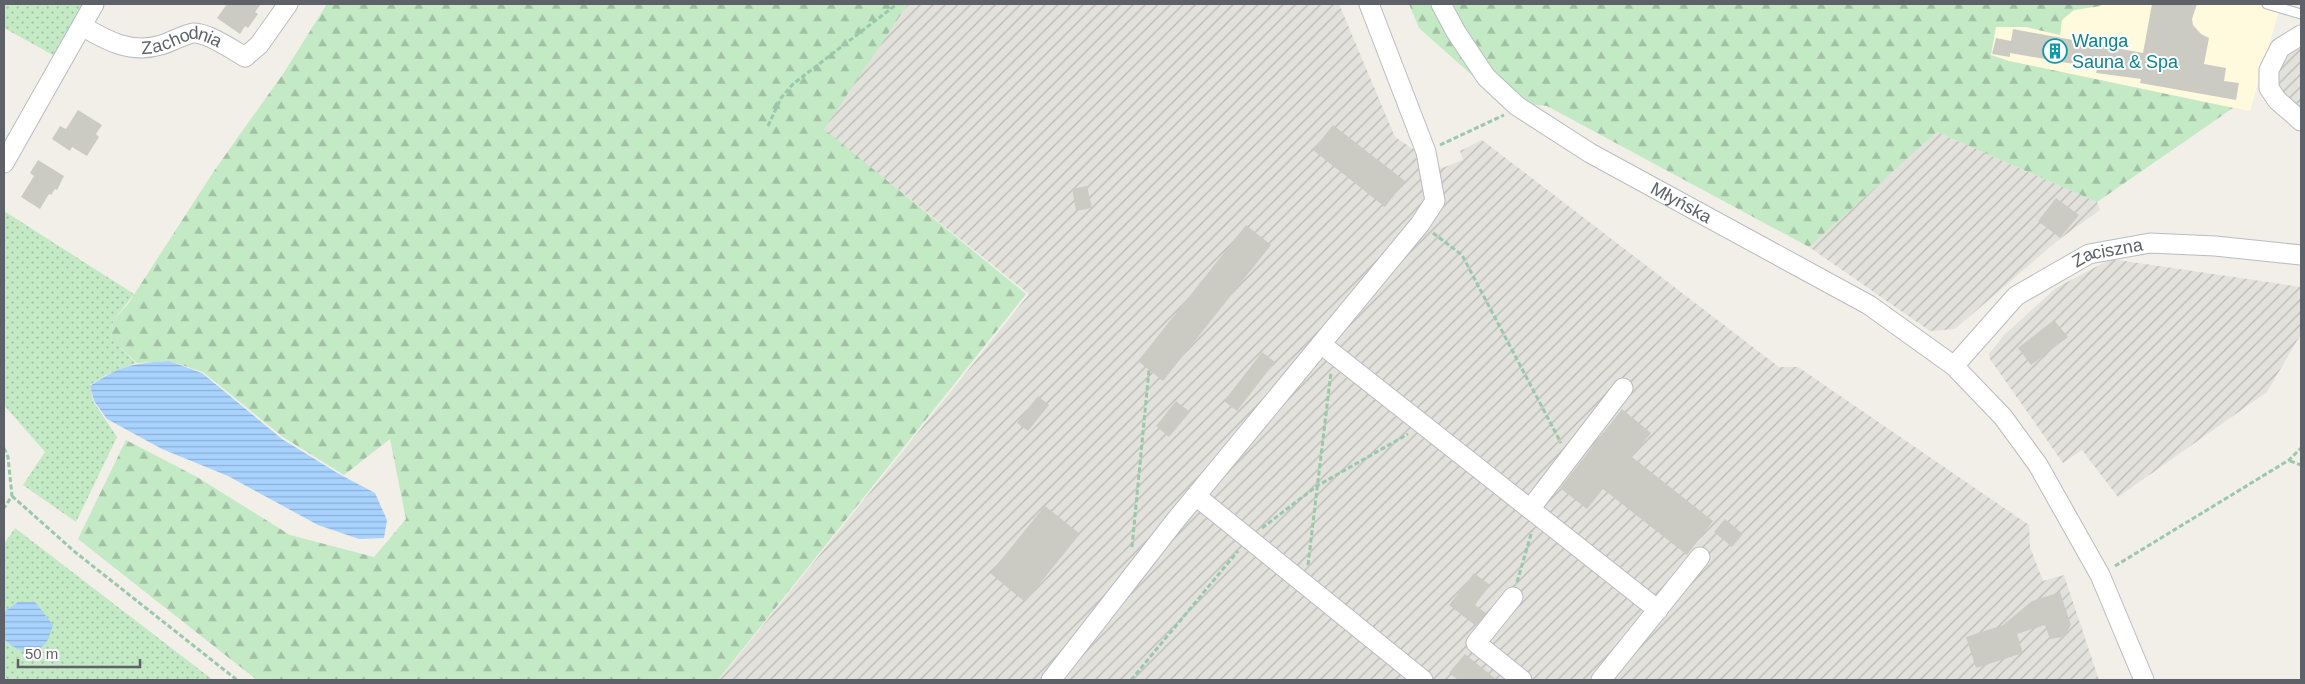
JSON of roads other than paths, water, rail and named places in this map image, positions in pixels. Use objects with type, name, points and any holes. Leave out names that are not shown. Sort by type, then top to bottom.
[{"type":"street","points":[[4,162],[94,4]]},
{"type":"street","name":"Zachodnia","points":[[82,26],[102,38],[125,47],[151,48],[194,33],[215,40],[246,57],[259,45],[288,4]]},
{"type":"street","points":[[1051,680],[1196,496],[1327,348],[1420,224],[1435,201],[1426,152],[1370,4]]},
{"type":"street","name":"Młyńska","points":[[1441,4],[1456,32],[1486,77],[1517,106],[1590,153],[1869,305],[1954,366],[2003,416],[2038,465],[2100,575],[2144,680]]},
{"type":"street","points":[[2301,35],[2280,48],[2269,70],[2269,88],[2277,100],[2301,121]]},
{"type":"street","name":"Zaciszna","points":[[1954,366],[2016,296],[2090,254],[2150,243],[2215,246],[2301,255]]},
{"type":"street","points":[[1327,348],[1658,610]]},
{"type":"street","points":[[1534,512],[1569,459],[1623,388]]},
{"type":"street","points":[[1196,496],[1423,680]]},
{"type":"street","points":[[1601,680],[1700,557]]},
{"type":"street","points":[[1513,597],[1476,643],[1522,680]]},
{"type":"lane","points":[[2268,4],[2301,14]]},
{"type":"water","points":[[169,361],[202,373],[282,439],[339,474],[375,493],[387,520],[384,538],[359,539],[318,525],[228,476],[162,449],[107,419],[94,401],[90,386],[110,374],[136,365]]},
{"type":"water","points":[[18,602],[35,602],[53,625],[49,638],[40,648],[34,651],[18,649],[4,639],[4,612]]},
{"type":"place","name":"Wanga Sauna & Spa","points":[[2055,51]]}]
